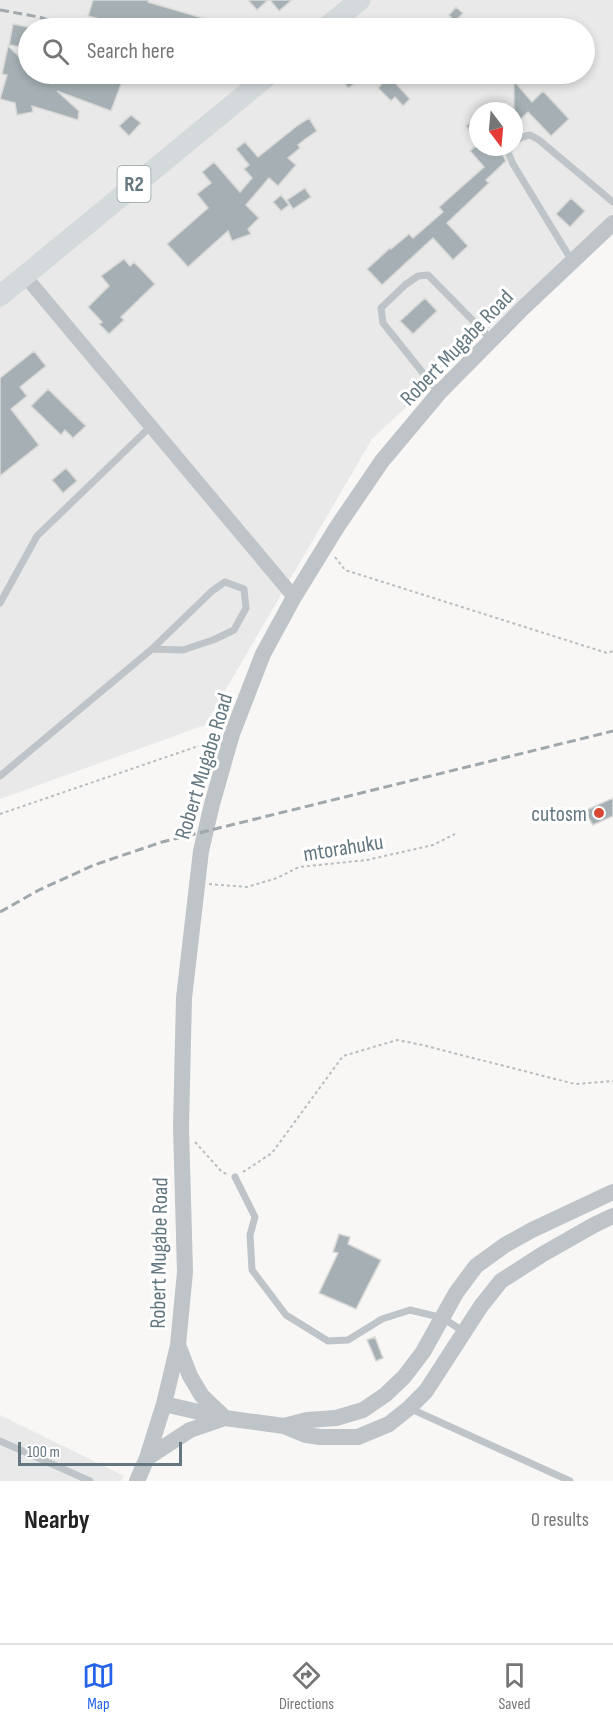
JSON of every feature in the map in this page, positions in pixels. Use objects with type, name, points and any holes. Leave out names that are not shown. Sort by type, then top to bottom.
[{"type":"highway","points":[[338,18],[360,0]]},
{"type":"highway","name":"R2","points":[[0,296],[258,84]]},
{"type":"street","name":"Robert Mugabe Road","points":[[137,1481],[147,1458],[164,1404],[178,1345],[184,1272],[181,1127],[184,998],[201,851],[232,734],[263,654],[294,597],[382,461],[440,393],[613,223]]},
{"type":"street","points":[[25,276],[294,597]]},
{"type":"street","points":[[284,1425],[307,1420],[336,1418],[363,1410],[385,1395],[404,1377],[423,1352],[456,1293],[476,1266],[523,1235],[613,1192]]},
{"type":"street","points":[[164,1404],[225,1418],[284,1425],[320,1437],[358,1437],[388,1424],[426,1391],[481,1306],[501,1281],[543,1254],[613,1216]]},
{"type":"street","points":[[178,1345],[190,1376],[202,1396],[225,1418]]},
{"type":"street","points":[[147,1458],[190,1430],[225,1418]]},
{"type":"lane","points":[[523,137],[530,135],[540,140],[613,202]]},
{"type":"lane","points":[[510,156],[572,262]]},
{"type":"lane","points":[[440,393],[383,322],[381,308],[405,285],[418,276],[428,275],[492,340]]},
{"type":"lane","points":[[0,603],[37,536],[151,426]]},
{"type":"lane","points":[[0,776],[152,649],[212,591],[225,582],[244,589],[246,608],[234,630],[183,650],[152,649]]},
{"type":"lane","points":[[235,1177],[255,1217],[250,1235],[252,1270],[286,1315],[328,1341],[348,1340],[382,1319],[410,1310],[443,1318],[464,1332]]},
{"type":"lane","points":[[409,1408],[570,1481]]},
{"type":"lane","points":[[0,1441],[90,1481]]},
{"type":"path","points":[[326,546],[345,570],[607,653],[613,651]]},
{"type":"path","points":[[0,814],[232,734]]},
{"type":"path","name":"mtorahuku","points":[[200,884],[247,887],[277,878],[300,867],[367,860],[433,845],[455,834]]},
{"type":"path","points":[[181,1127],[222,1172],[235,1177],[272,1153],[343,1056],[397,1040],[575,1084],[613,1081]]},
{"type":"shaded area","points":[[0,0],[613,0],[613,213],[372,439],[205,725],[0,799]]},
{"type":"shaded area","points":[[0,1415],[124,1476],[121,1481],[0,1481]]},
{"type":"building","points":[[93,0],[149,0],[148,2],[203,18],[95,18],[88,16]]},
{"type":"building","points":[[248,0],[268,0],[257,10]]},
{"type":"building","points":[[270,0],[292,0],[279,11]]},
{"type":"building","points":[[456,7],[463,13],[459,18],[452,18],[449,15]]},
{"type":"building","points":[[13,24],[18,25],[18,46],[9,45]]},
{"type":"building","points":[[8,46],[18,56],[18,84],[121,84],[111,111],[57,91],[79,111],[78,120],[32,106],[33,112],[17,115],[15,103],[0,99],[7,75],[2,74]]},
{"type":"building","points":[[382,84],[396,84],[410,99],[403,106],[395,97],[391,101],[378,88]]},
{"type":"building","points":[[514,84],[517,84],[532,102],[543,91],[569,119],[551,136],[528,112],[523,117],[523,102],[514,102]]},
{"type":"building","points":[[131,115],[141,123],[129,136],[119,126]]},
{"type":"building","points":[[309,118],[317,131],[298,145],[300,148],[288,158],[296,165],[278,186],[269,178],[246,205],[259,218],[248,229],[251,234],[232,241],[228,231],[188,267],[167,244],[208,208],[197,194],[211,183],[202,172],[214,162],[240,192],[252,178],[244,169],[249,165],[236,149],[245,142],[258,157]]},
{"type":"building","points":[[474,156],[504,156],[506,161],[486,180],[489,183],[447,223],[468,246],[453,260],[433,238],[382,285],[367,269],[390,248],[409,234],[413,238],[443,212],[439,207],[484,167]]},
{"type":"building","points":[[305,188],[311,197],[293,209],[287,200]]},
{"type":"building","points":[[281,195],[289,205],[281,211],[273,202]]},
{"type":"building","points":[[571,198],[585,211],[570,227],[556,214]]},
{"type":"building","points":[[124,259],[130,266],[134,262],[155,284],[121,317],[124,320],[109,334],[99,324],[102,322],[88,307],[109,286],[101,276]]},
{"type":"building","points":[[425,298],[437,311],[413,334],[400,321]]},
{"type":"building","points":[[34,351],[46,366],[20,387],[27,396],[11,409],[39,445],[0,476],[0,378]]},
{"type":"building","points":[[48,389],[86,426],[73,438],[65,430],[61,435],[31,406]]},
{"type":"building","points":[[66,468],[77,481],[63,493],[52,480]]},
{"type":"building","name":"cutosm","points":[[613,798],[613,816],[593,825],[584,811]]},
{"type":"building","points":[[339,1234],[350,1237],[348,1244],[381,1260],[356,1309],[319,1293],[338,1253],[333,1252]]},
{"type":"building","points":[[375,1337],[383,1358],[376,1361],[367,1340]]},
{"type":"railway","points":[[0,10],[42,18]]},
{"type":"railway","points":[[0,912],[39,890],[94,865],[162,842],[613,731]]},
{"type":"place","name":"cutosm","points":[[599,813]]}]
